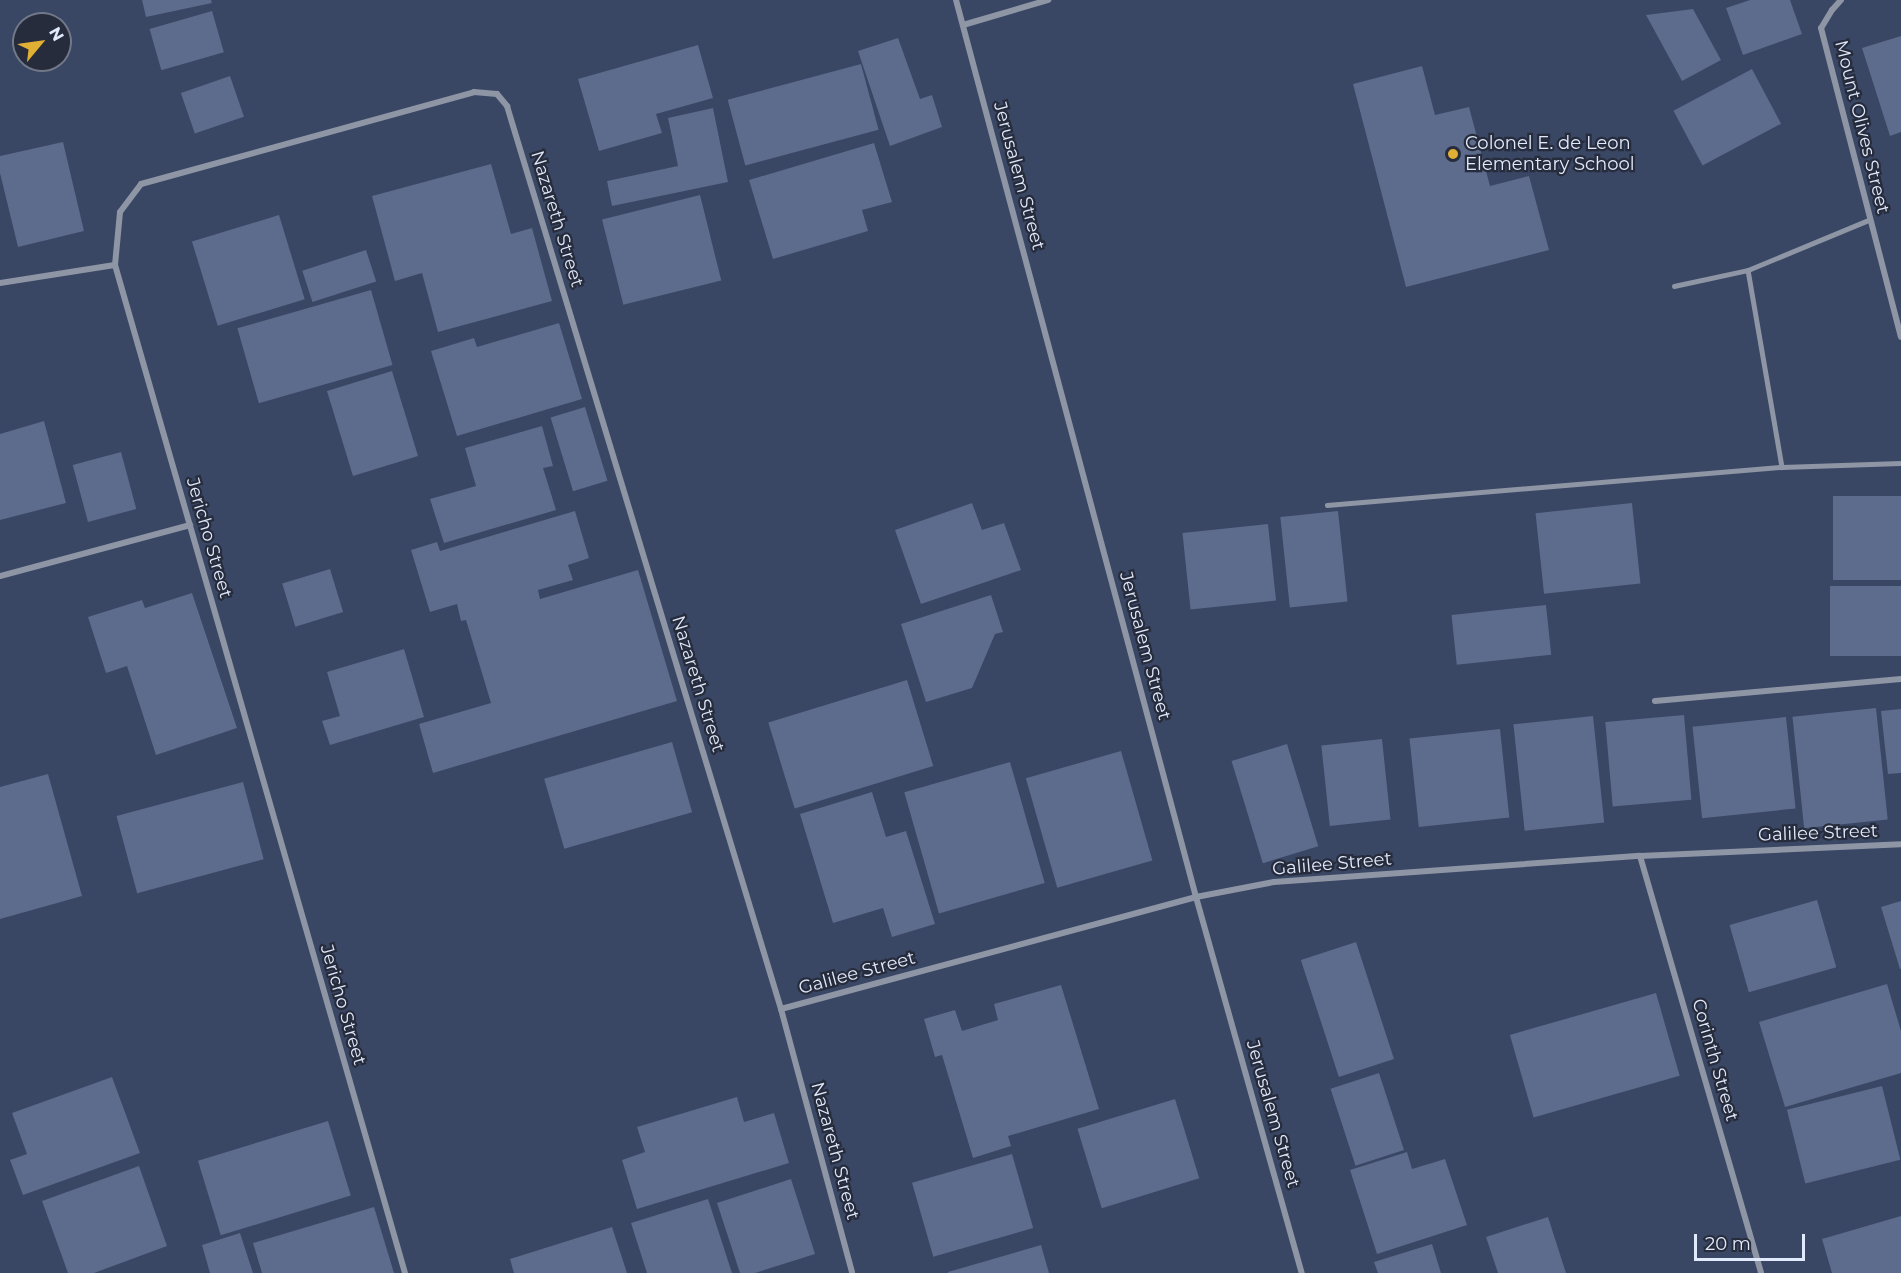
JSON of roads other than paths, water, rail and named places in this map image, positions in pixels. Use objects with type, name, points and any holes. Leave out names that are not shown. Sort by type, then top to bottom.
[{"type":"street","name":"Jerusalem Street","points":[[956,0],[1196,897],[1302,1273]]},
{"type":"street","points":[[963,25],[1048,0]]},
{"type":"street","name":"Mount Olives Street","points":[[1842,0],[1832,10],[1821,28],[1901,337]]},
{"type":"street","name":"Jericho Street","points":[[405,1273],[115,265],[120,212],[141,184],[474,92],[496,94],[507,106]]},
{"type":"street","name":"Nazareth Street","points":[[507,106],[781,1009],[852,1273]]},
{"type":"street","points":[[0,283],[115,265]]},
{"type":"street","points":[[0,576],[190,525]]},
{"type":"street","points":[[1655,701],[1901,679]]},
{"type":"street","name":"Galilee Street","points":[[781,1009],[1196,897],[1274,882],[1640,856],[1901,844]]},
{"type":"street","name":"Corinth Street","points":[[1640,856],[1761,1273]]},
{"type":"lane","points":[[1674,286],[1748,270],[1869,220]]},
{"type":"lane","points":[[1748,270],[1782,467]]},
{"type":"lane","points":[[1327,505],[1782,467],[1901,463]]},
{"type":"place","name":"Colonel E. de Leon Elementary School","points":[[1453,154]]}]
